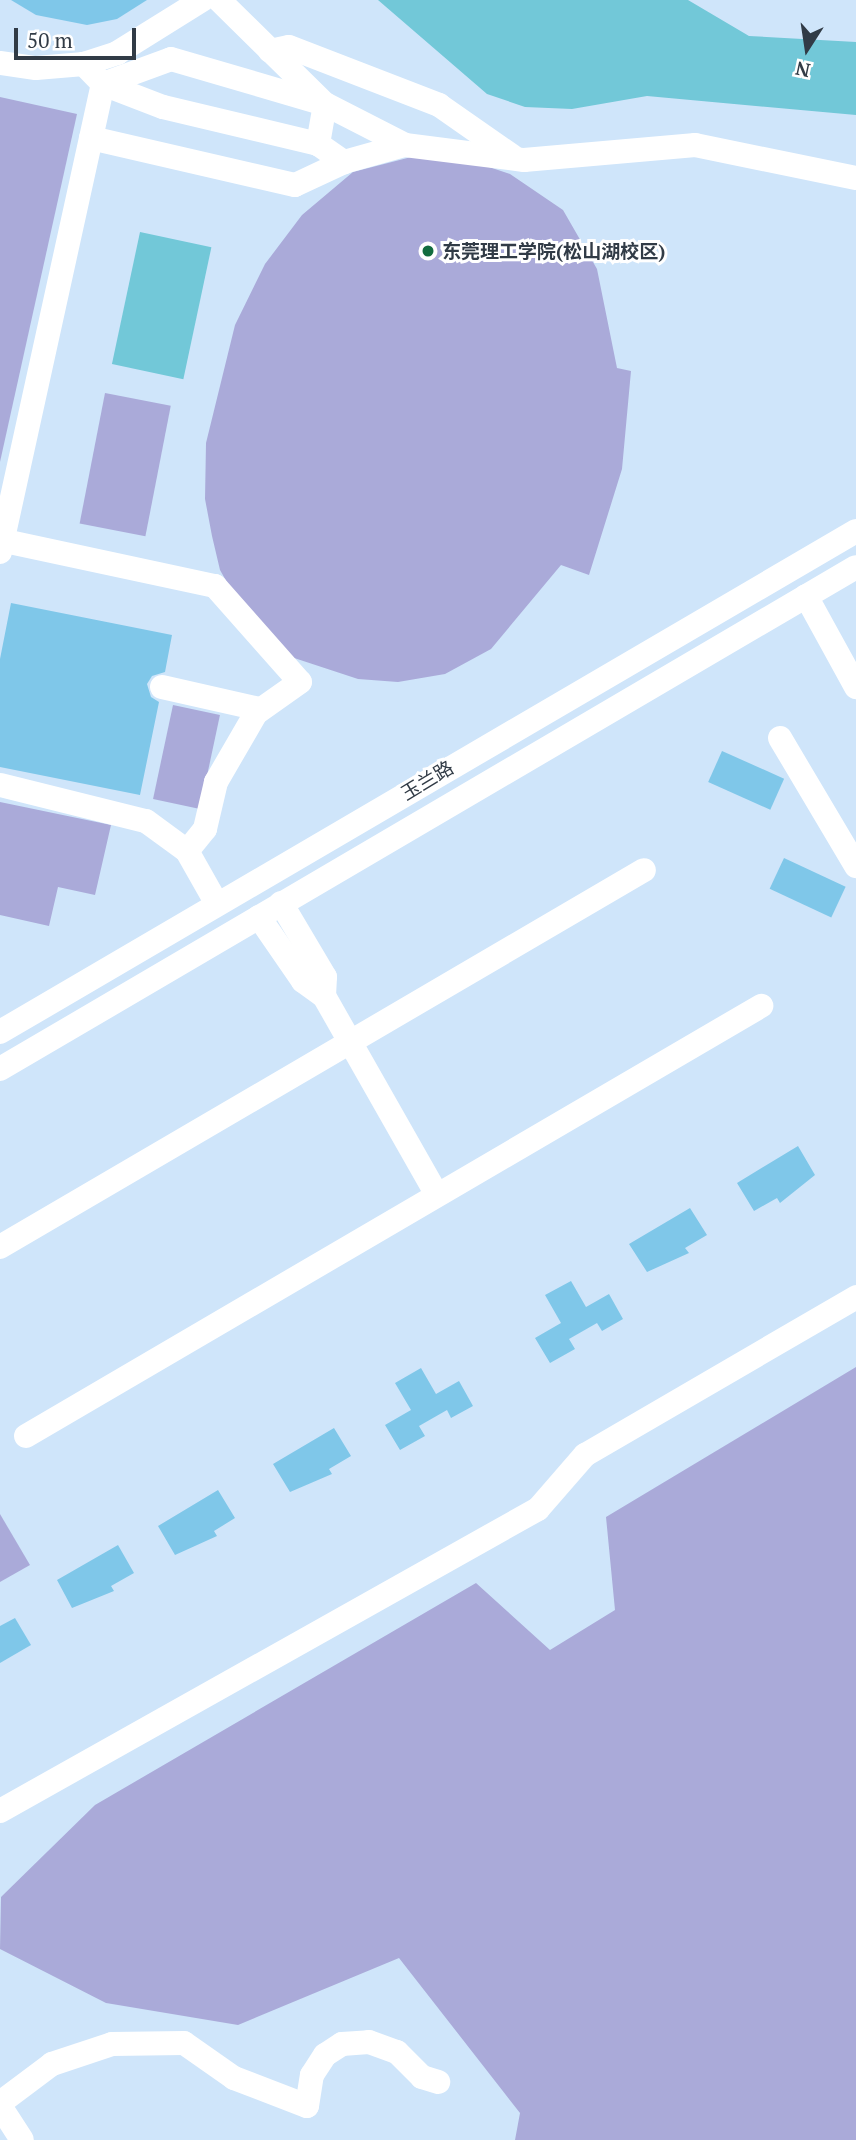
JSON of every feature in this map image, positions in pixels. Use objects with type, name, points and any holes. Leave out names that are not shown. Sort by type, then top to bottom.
[{"type":"street","points":[[0,63],[36,68],[84,64],[117,53],[202,0]]},
{"type":"street","points":[[219,0],[325,104]]},
{"type":"street","points":[[271,51],[289,47],[439,105],[517,159]]},
{"type":"street","points":[[103,84],[171,59],[325,104],[405,145],[517,159],[695,145],[856,178]]},
{"type":"street","points":[[84,64],[103,84],[163,107],[318,144],[344,162]]},
{"type":"street","points":[[103,84],[1,544],[215,586],[300,682],[260,709],[216,782],[205,829],[187,851]]},
{"type":"street","points":[[318,144],[325,104]]},
{"type":"street","points":[[91,138],[295,186],[344,162],[405,145]]},
{"type":"street","name":"玉兰路","points":[[0,1032],[856,531]]},
{"type":"street","name":"玉兰路","points":[[0,1069],[856,567]]},
{"type":"street","points":[[806,596],[856,687]]},
{"type":"street","points":[[162,687],[260,709]]},
{"type":"street","points":[[780,738],[856,866]]},
{"type":"street","points":[[0,785],[146,821],[187,851],[218,904]]},
{"type":"street","points":[[0,1247],[351,1044],[644,870]]},
{"type":"street","points":[[281,903],[325,977],[324,996]]},
{"type":"street","points":[[259,917],[303,981],[324,996],[436,1193]]},
{"type":"street","points":[[26,1436],[436,1193],[761,1006]]},
{"type":"street","points":[[0,1811],[538,1509],[585,1455],[856,1297]]},
{"type":"street","points":[[22,2140],[0,2105],[52,2064],[111,2044],[184,2043],[234,2078],[307,2106],[312,2075],[325,2055],[342,2044],[369,2042],[397,2052],[422,2077],[438,2082]]},
{"type":"shaded area","points":[[378,0],[688,0],[749,36],[856,42],[856,115],[647,96],[572,109],[525,107],[487,94]]},
{"type":"shaded area","points":[[0,97],[77,114],[0,462]]},
{"type":"shaded area","points":[[419,155],[465,159],[510,174],[563,210],[597,269],[617,368],[631,371],[622,469],[589,575],[561,565],[491,649],[445,674],[398,682],[358,679],[282,654],[250,623],[220,570],[205,499],[206,443],[235,325],[265,264],[302,215],[353,172]]},
{"type":"shaded area","points":[[140,232],[211,247],[183,379],[112,364]]},
{"type":"shaded area","points":[[105,393],[171,406],[145,536],[80,524]]},
{"type":"shaded area","points":[[173,705],[220,715],[200,809],[153,799]]},
{"type":"shaded area","points":[[0,802],[111,825],[95,895],[58,887],[49,926],[0,915]]},
{"type":"shaded area","points":[[856,1367],[856,2140],[515,2140],[520,2113],[399,1958],[238,2025],[106,2003],[0,1949],[1,1897],[95,1805],[476,1583],[550,1650],[615,1610],[606,1517]]},
{"type":"shaded area","points":[[0,1514],[30,1565],[0,1582]]},
{"type":"building","points":[[11,0],[147,0],[117,19],[87,25],[36,15]]},
{"type":"building","points":[[11,603],[172,635],[165,672],[152,676],[147,684],[151,697],[159,702],[140,795],[0,767],[0,659]]},
{"type":"building","points":[[722,751],[784,779],[770,810],[708,782]]},
{"type":"building","points":[[784,858],[846,887],[831,918],[770,889]]},
{"type":"building","points":[[798,1146],[815,1175],[780,1203],[777,1198],[754,1211],[737,1183]]},
{"type":"building","points":[[690,1208],[707,1235],[685,1248],[689,1253],[647,1272],[629,1244]]},
{"type":"building","points":[[571,1281],[586,1307],[609,1294],[623,1319],[602,1331],[597,1323],[569,1339],[575,1349],[550,1363],[535,1338],[561,1323],[545,1295]]},
{"type":"building","points":[[421,1368],[436,1394],[459,1381],[473,1406],[451,1418],[447,1410],[419,1426],[425,1436],[400,1450],[385,1425],[411,1410],[395,1383]]},
{"type":"building","points":[[334,1428],[351,1456],[329,1469],[332,1474],[290,1492],[273,1464]]},
{"type":"building","points":[[218,1490],[235,1518],[214,1531],[217,1536],[175,1555],[158,1526]]},
{"type":"building","points":[[118,1545],[134,1573],[111,1586],[114,1591],[72,1608],[57,1580]]},
{"type":"building","points":[[15,1618],[31,1645],[0,1663],[0,1626]]},
{"type":"place","name":"东莞理工学院(松山湖校区)","points":[[428,251]]}]
